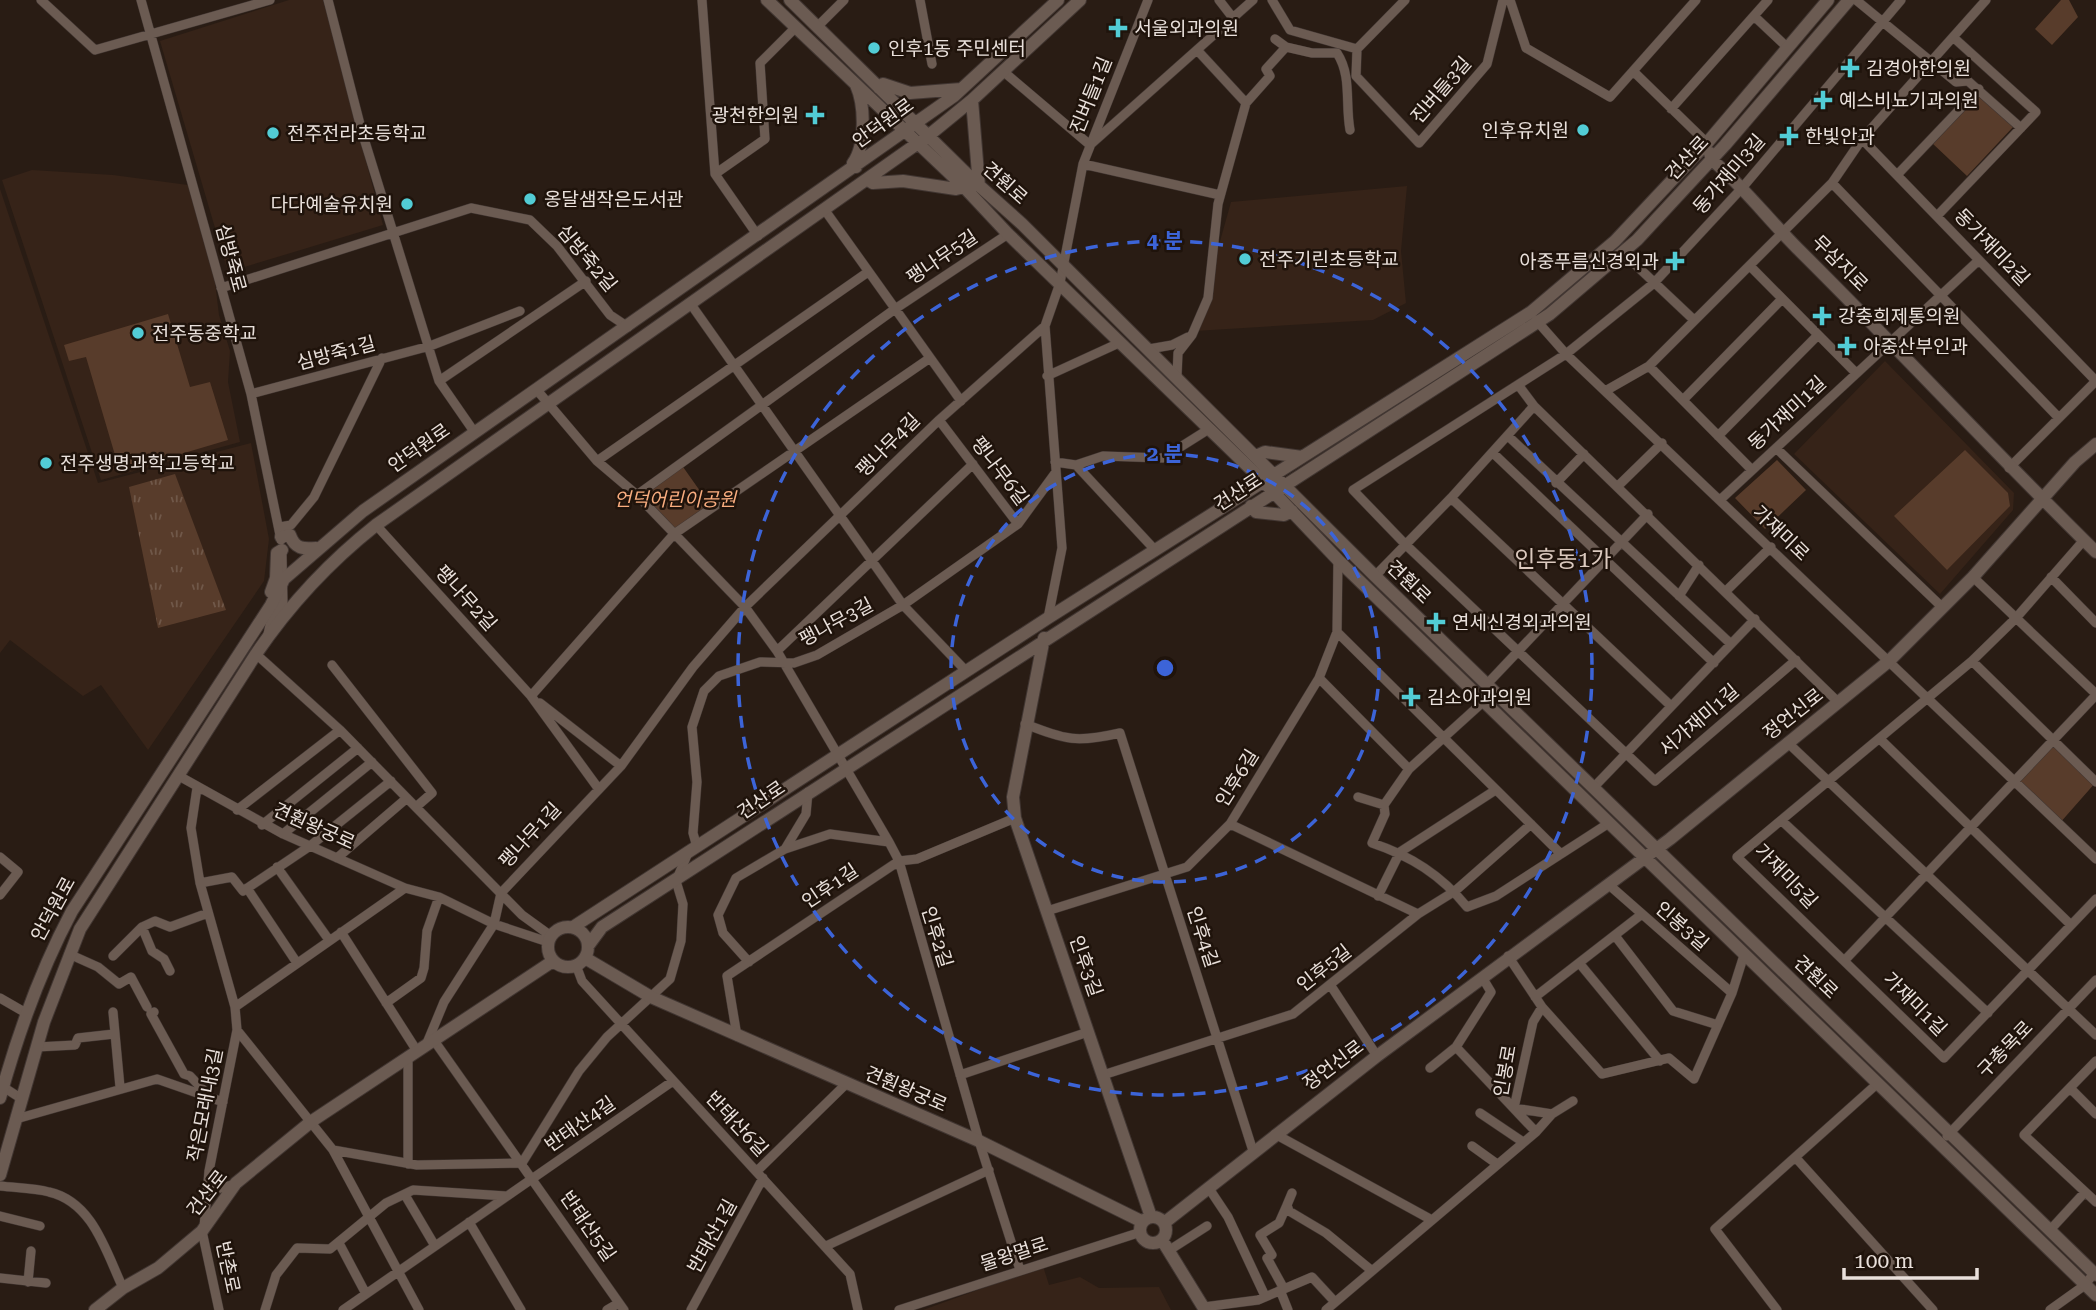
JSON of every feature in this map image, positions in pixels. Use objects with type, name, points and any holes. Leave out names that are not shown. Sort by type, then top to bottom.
[{"type":"street","points":[[41,0],[95,50],[270,0]]},
{"type":"street","name":"심방죽로","points":[[141,0],[153,35],[251,394],[280,532],[283,603],[270,625],[268,635]]},
{"type":"street","points":[[328,0],[362,132],[439,381],[475,433]]},
{"type":"street","points":[[702,0],[715,174],[758,236]]},
{"type":"street","name":"견훤로","points":[[767,0],[855,82],[911,127]]},
{"type":"street","name":"견훤로","points":[[790,0],[879,88],[1008,234],[1119,343],[1209,429],[1269,478],[1285,485],[1375,576],[1594,787],[1744,955],[1878,1083],[2051,1229],[2095,1274]]},
{"type":"street","points":[[818,26],[844,0]]},
{"type":"street","points":[[920,0],[932,64]]},
{"type":"street","name":"안덕원로","points":[[1,1090],[48,957],[72,911],[271,605],[284,579],[316,548],[363,511],[856,167],[962,89],[1058,0]]},
{"type":"street","name":"안덕원로","points":[[0,1175],[37,1047],[80,929],[268,635],[321,572],[376,525],[923,139],[1004,72],[1080,0]]},
{"type":"street","name":"진버들1길","points":[[1060,283],[1083,164],[1148,0]]},
{"type":"street","points":[[1219,0],[1233,18]]},
{"type":"street","points":[[1004,72],[1090,145],[1253,0]]},
{"type":"street","points":[[1272,0],[1290,30],[1357,49],[1405,0]]},
{"type":"street","name":"진버들3길","points":[[1357,49],[1356,76],[1419,143],[1487,64],[1503,0]]},
{"type":"street","points":[[1510,0],[1526,48],[1611,97],[1696,0]]},
{"type":"street","points":[[1671,109],[1768,0]]},
{"type":"street","name":"건산로","points":[[549,939],[560,928],[573,927],[1048,618],[1302,457],[1534,318],[1615,241],[1707,143],[1828,0]]},
{"type":"street","name":"동가재미3길","points":[[1566,354],[1654,283],[1742,188],[1901,0]]},
{"type":"street","points":[[1607,390],[1649,366],[1832,183],[1862,139],[1986,0]]},
{"type":"street","points":[[1849,1],[1932,60],[1956,82],[1968,81],[1979,89],[2021,128]]},
{"type":"street","name":"건산로","points":[[583,956],[601,926],[676,881],[844,768],[1285,485],[1534,318],[1622,252],[1712,160],[1849,1]]},
{"type":"street","points":[[1755,16],[1788,48]]},
{"type":"street","points":[[715,174],[765,139],[760,63],[796,27]]},
{"type":"street","points":[[1937,216],[2036,112],[1953,37]]},
{"type":"street","points":[[1275,39],[1286,47],[1312,53],[1337,53],[1346,67],[1346,115],[1350,130]]},
{"type":"street","points":[[1149,349],[1176,348],[1192,335],[1208,298],[1220,195],[1246,103],[1270,76],[1266,69],[1268,64],[1286,47]]},
{"type":"street","points":[[1198,51],[1246,103]]},
{"type":"street","points":[[1633,71],[1707,143],[1712,160]]},
{"type":"street","points":[[855,82],[861,102],[861,142],[859,155],[853,163],[856,167]]},
{"type":"street","points":[[879,88],[883,84],[910,93],[962,89]]},
{"type":"street","points":[[1897,175],[1979,89]]},
{"type":"street","points":[[972,100],[979,186]]},
{"type":"street","name":"견훤로","points":[[923,139],[979,186],[1177,376],[1256,456],[1269,478],[1273,492],[1338,560],[1609,822],[1652,852],[1945,1138],[2096,1295]]},
{"type":"street","name":"동가재미2길","points":[[1862,139],[2096,381]]},
{"type":"street","name":"무삼지로","points":[[1712,160],[1891,341],[2009,468],[2096,552]]},
{"type":"street","name":"진버들1길","points":[[1083,164],[1220,195]]},
{"type":"street","points":[[868,180],[873,183],[903,181],[956,189],[964,187]]},
{"type":"street","points":[[1832,183],[2059,418]]},
{"type":"street","name":"심방죽2길","points":[[221,288],[471,208],[530,220],[557,246],[610,315],[628,327]]},
{"type":"street","name":"팽나무5길","points":[[824,209],[961,401]]},
{"type":"street","name":"팽나무5길","points":[[762,405],[895,309],[1008,234]]},
{"type":"street","points":[[1622,252],[1694,320]]},
{"type":"street","name":"동가재미1길","points":[[1721,499],[1979,260]]},
{"type":"street","points":[[1750,266],[1856,373]]},
{"type":"street","points":[[597,461],[736,367],[868,272]]},
{"type":"street","points":[[439,381],[586,281]]},
{"type":"street","name":"팽나무6길","points":[[1048,618],[1062,548],[1045,326],[1060,283]]},
{"type":"street","points":[[1683,400],[1782,299]]},
{"type":"street","points":[[690,303],[903,605],[966,671]]},
{"type":"street","name":"심방죽1길","points":[[251,394],[430,346],[520,311]]},
{"type":"street","name":"가재미로","points":[[1534,318],[1566,354],[1607,390],[2096,859]]},
{"type":"street","name":"팽나무6길","points":[[961,401],[1045,326]]},
{"type":"street","name":"동가재미1길","points":[[1718,436],[1818,334]]},
{"type":"street","points":[[1047,376],[1119,343]]},
{"type":"street","points":[[1176,348],[1177,376]]},
{"type":"street","points":[[1566,354],[1519,386],[1534,406],[1619,485],[1839,702]]},
{"type":"street","points":[[280,532],[290,525],[314,497],[382,358]]},
{"type":"street","points":[[531,696],[674,534],[930,358]]},
{"type":"street","points":[[1649,366],[1752,470]]},
{"type":"street","points":[[2009,468],[2096,381]]},
{"type":"street","name":"서가재미1길","points":[[1519,386],[1353,490],[1405,544],[1459,592],[1655,781],[1796,660]]},
{"type":"street","name":"팽나무3길","points":[[536,389],[597,461],[637,495],[745,607],[777,651],[837,755]]},
{"type":"street","name":"팽나무4길","points":[[745,607],[961,401]]},
{"type":"street","points":[[637,495],[762,405]]},
{"type":"street","points":[[1375,576],[1451,498],[1534,406]]},
{"type":"street","name":"팽나무6길","points":[[939,420],[1018,524],[1056,467]]},
{"type":"street","points":[[1056,467],[1076,465],[1103,457],[1163,458],[1209,429]]},
{"type":"street","points":[[1508,436],[1731,644]]},
{"type":"street","points":[[1619,485],[1662,443]]},
{"type":"street","name":"정언신로","points":[[1164,1223],[1253,1151],[1508,956],[1652,852],[1889,661],[1973,578],[2075,462],[2096,444]]},
{"type":"street","points":[[1776,448],[1943,608]]},
{"type":"street","points":[[1256,456],[1265,452],[1302,457]]},
{"type":"street","name":"서가재미1길","points":[[1493,453],[1714,663]]},
{"type":"street","points":[[1556,482],[1584,454]]},
{"type":"street","points":[[777,651],[871,558],[973,464]]},
{"type":"street","points":[[1076,465],[1156,551]]},
{"type":"street","name":"서가재미1길","points":[[1451,498],[1671,706]]},
{"type":"street","points":[[1251,506],[1256,512],[1284,515],[1292,512]]},
{"type":"street","points":[[1488,683],[1648,514]]},
{"type":"street","points":[[903,605],[1018,524]]},
{"type":"street","name":"팽나무2길","points":[[376,525],[531,696],[598,788]]},
{"type":"street","points":[[280,532],[290,535],[301,549],[316,548]]},
{"type":"street","name":"가재미5길","points":[[1845,960],[1737,857],[1972,661],[2016,618],[2084,540]]},
{"type":"street","points":[[1726,591],[1771,547]]},
{"type":"street","points":[[271,605],[267,602],[276,578],[276,553],[282,550]]},
{"type":"street","name":"인후6길","points":[[1047,912],[1164,872],[1187,867],[1230,824],[1319,678],[1337,632],[1338,560]]},
{"type":"street","points":[[1679,596],[1699,565]]},
{"type":"street","points":[[2051,577],[2095,622]]},
{"type":"street","points":[[1845,960],[2096,695],[1973,578]]},
{"type":"street","name":"팽나무3길","points":[[783,663],[817,655],[903,605]]},
{"type":"street","points":[[621,766],[693,667],[745,607]]},
{"type":"street","name":"인후3길","points":[[1048,618],[1025,724],[1013,797],[1015,818],[1103,1076],[1145,1224]]},
{"type":"street","name":"서가재미1길","points":[[1594,787],[1755,619]]},
{"type":"street","points":[[1337,632],[1561,854]]},
{"type":"street","name":"팽나무1길","points":[[256,654],[340,730],[501,893],[621,766]]},
{"type":"street","points":[[1972,661],[2096,782]]},
{"type":"street","points":[[334,1150],[408,1164],[522,1163],[579,1071],[607,1037],[670,979],[681,941],[683,904],[676,881],[693,850],[696,782],[692,727],[704,691],[719,676],[730,670],[760,662],[783,663]]},
{"type":"street","points":[[332,665],[432,793],[416,807]]},
{"type":"street","points":[[1319,678],[1409,769]]},
{"type":"street","name":"팽나무2길","points":[[531,696],[621,766]]},
{"type":"street","points":[[1483,702],[1409,769],[1384,805],[1385,814],[1372,843],[1400,852],[1448,883],[1467,906],[1496,895],[1609,822]]},
{"type":"street","name":"인후4길","points":[[1025,724],[1067,740],[1087,740],[1120,733],[1253,1151]]},
{"type":"street","points":[[237,810],[340,730]]},
{"type":"street","points":[[1880,739],[2071,925]]},
{"type":"street","points":[[1787,742],[2096,1035]]},
{"type":"street","points":[[262,825],[358,748]]},
{"type":"street","name":"인후2길","points":[[837,755],[899,861],[979,1141],[1020,1270]]},
{"type":"street","points":[[283,834],[372,762]]},
{"type":"street","name":"견훤왕궁로","points":[[179,776],[262,825],[405,888],[439,897],[494,924],[549,939]]},
{"type":"street","points":[[200,883],[232,877],[243,891],[310,846],[391,781]]},
{"type":"street","name":"작은모래내3길","points":[[197,788],[191,828],[200,883],[235,1007],[237,1030],[209,1171],[203,1230]]},
{"type":"street","points":[[1378,896],[1400,852],[1494,790]]},
{"type":"street","points":[[785,849],[806,814],[808,792]]},
{"type":"street","points":[[1358,797],[1384,805]]},
{"type":"street","points":[[337,858],[407,798]]},
{"type":"street","name":"인후1길","points":[[737,1036],[727,976],[899,861],[917,859],[1015,818]]},
{"type":"street","name":"가재미5길","points":[[1782,821],[1988,1013]]},
{"type":"street","points":[[1230,824],[1418,914]]},
{"type":"street","name":"인후5길","points":[[1103,1076],[1293,1014],[1418,914],[1455,891],[1531,824]]},
{"type":"street","points":[[749,962],[723,933],[718,915],[736,878],[785,849],[830,834],[889,842]]},
{"type":"street","points":[[0,857],[18,872],[0,895]]},
{"type":"street","points":[[277,867],[329,940]]},
{"type":"street","name":"인봉3길","points":[[1608,884],[1732,993]]},
{"type":"street","points":[[247,888],[298,962]]},
{"type":"street","points":[[235,1007],[405,888]]},
{"type":"street","points":[[408,1164],[421,1048],[443,1002],[494,924],[501,893]]},
{"type":"street","points":[[501,893],[549,939],[548,952],[553,961],[564,967],[583,956],[584,934],[573,927]]},
{"type":"street","points":[[386,1003],[421,978],[425,968],[427,931],[439,897]]},
{"type":"street","name":"가재미1길","points":[[1845,960],[1944,1058],[2096,899]]},
{"type":"street","points":[[113,956],[142,927],[155,921],[170,927],[208,913]]},
{"type":"street","points":[[1535,997],[1616,937],[1642,914]]},
{"type":"street","points":[[142,927],[152,951],[164,959],[170,971]]},
{"type":"street","name":"반태산5길","points":[[341,932],[386,1003],[421,1048],[533,1177],[621,1306]]},
{"type":"street","points":[[1616,937],[1672,1011],[1718,1026]]},
{"type":"street","name":"안덕원로","points":[[69,954],[98,967],[119,984],[131,977],[184,1074],[190,1076],[212,1099]]},
{"type":"street","points":[[1508,956],[1542,1007],[1602,1074],[1669,1058],[1694,1079],[1732,993],[1744,955]]},
{"type":"street","name":"견훤왕궁로","points":[[583,956],[651,998],[845,1085],[979,1141],[1145,1224]]},
{"type":"street","name":"반태산6길","points":[[583,956],[582,981],[850,1274],[858,1310]]},
{"type":"street","name":"건산로","points":[[95,1310],[123,1288],[158,1268],[203,1230],[236,1183],[312,1121],[553,961]]},
{"type":"street","points":[[1580,964],[1660,1061]]},
{"type":"street","points":[[1430,1068],[1457,1047],[1491,992],[1482,977]]},
{"type":"street","name":"구총목로","points":[[1945,1138],[2096,980]]},
{"type":"street","points":[[1331,986],[1377,1056]]},
{"type":"street","points":[[0,998],[26,1013]]},
{"type":"street","name":"인봉로","points":[[1542,1007],[1532,1022],[1514,1108],[1552,1114]]},
{"type":"street","points":[[113,1012],[120,1087]]},
{"type":"street","name":"작은모래내3길","points":[[237,1030],[312,1121]]},
{"type":"street","points":[[960,1075],[1088,1032]]},
{"type":"street","points":[[37,1047],[75,1045],[78,1038],[114,1034]]},
{"type":"street","points":[[1457,1047],[1536,1132]]},
{"type":"street","points":[[2096,1061],[2024,1135],[2096,1202]]},
{"type":"street","points":[[16,1118],[120,1087],[157,1079],[223,1102]]},
{"type":"street","name":"반태산4길","points":[[343,1310],[673,1081]]},
{"type":"street","points":[[1777,1310],[1715,1229],[1878,1083]]},
{"type":"street","name":"반태산1길","points":[[691,1310],[760,1175],[845,1085]]},
{"type":"street","points":[[2070,1088],[2096,1114]]},
{"type":"street","points":[[1,1090],[22,1099]]},
{"type":"street","points":[[1326,1310],[1430,1219],[1536,1132],[1552,1114],[1573,1101]]},
{"type":"street","points":[[1480,1113],[1523,1142]]},
{"type":"street","points":[[312,1121],[334,1150],[419,1310]]},
{"type":"street","points":[[1275,1134],[1430,1219]]},
{"type":"street","points":[[1472,1146],[1497,1164]]},
{"type":"street","points":[[1796,1158],[1933,1310]]},
{"type":"street","points":[[826,1246],[989,1170]]},
{"type":"street","points":[[209,1171],[209,1183],[214,1190],[236,1183]]},
{"type":"street","points":[[0,1186],[49,1191],[67,1198],[90,1218],[123,1288]]},
{"type":"street","points":[[1208,1187],[1228,1217],[1265,1296]]},
{"type":"street","points":[[1288,1310],[1282,1289],[1267,1258],[1272,1255],[1260,1235],[1279,1223],[1293,1192]]},
{"type":"street","points":[[2051,1229],[2085,1192]]},
{"type":"street","points":[[409,1193],[435,1246]]},
{"type":"street","points":[[265,1310],[276,1275],[297,1248],[330,1249],[386,1203],[409,1193],[506,1196]]},
{"type":"street","points":[[1287,1205],[1289,1211],[1326,1233],[1371,1270]]},
{"type":"street","points":[[0,1216],[40,1226]]},
{"type":"street","points":[[469,1222],[521,1310]]},
{"type":"street","points":[[1207,1226],[1165,1246],[1149,1242],[1145,1224],[1164,1223],[1165,1246],[1205,1309],[1265,1296],[1312,1277],[1335,1302]]},
{"type":"street","name":"물왕멀로","points":[[898,1310],[1020,1270],[1145,1224]]},
{"type":"street","name":"반촌로","points":[[203,1230],[219,1310]]},
{"type":"street","points":[[339,1243],[366,1294]]},
{"type":"street","points":[[28,1282],[31,1251]]},
{"type":"street","points":[[2050,1310],[2085,1285],[2095,1274]]},
{"type":"street","points":[[0,1278],[46,1283]]},
{"type":"street","points":[[607,1310],[621,1306]]},
{"type":"shaded area","name":"전주전라초등학교","points":[[289,0],[323,0],[383,225],[228,272],[160,41]]},
{"type":"shaded area","name":"전주동중학교","points":[[32,170],[113,175],[188,185],[214,274],[219,315],[230,351],[228,382],[240,442],[101,480],[2,180]]},
{"type":"shaded area","points":[[1407,186],[1401,251],[1406,303],[1373,320],[1195,331],[1231,202]]},
{"type":"shaded area","name":"전주생명과학고등학교","points":[[0,189],[98,483],[251,443],[269,539],[264,581],[148,750],[101,685],[83,696],[10,640],[0,653]]},
{"type":"shaded area","points":[[1885,361],[2014,493],[2013,510],[1940,594],[1794,454]]},
{"type":"shaded area","points":[[1043,1266],[1049,1285],[1080,1277],[1099,1288],[1159,1287],[1171,1310],[923,1310]]},
{"type":"green space","points":[[2061,0],[2069,0],[2078,17],[2052,45],[2035,29]]},
{"type":"green space","points":[[1979,93],[2014,126],[1967,176],[1932,143]]},
{"type":"green space","points":[[168,314],[190,387],[210,382],[228,440],[120,472],[86,357],[69,361],[64,345]]},
{"type":"green space","points":[[1965,450],[2008,493],[2010,506],[1947,570],[1894,516]]},
{"type":"green space","points":[[1777,460],[1806,490],[1765,529],[1735,498]]},
{"type":"green space","name":"언덕어린이공원","points":[[681,464],[712,508],[673,533],[637,495]]},
{"type":"green space","points":[[175,474],[226,610],[158,628],[129,487]]},
{"type":"green space","points":[[2055,740],[2096,782],[2059,824],[2015,781]]},
{"type":"place","name":"서울외과의원","points":[[1118,28]]},
{"type":"place","name":"인후1동 주민센터","points":[[874,48]]},
{"type":"place","name":"김경아한의원","points":[[1850,68]]},
{"type":"place","name":"예스비뇨기과의원","points":[[1823,100]]},
{"type":"place","name":"광천한의원","points":[[815,115]]},
{"type":"place","name":"인후유치원","points":[[1583,130]]},
{"type":"place","name":"전주전라초등학교","points":[[273,133]]},
{"type":"place","name":"한빛안과","points":[[1789,136]]},
{"type":"place","name":"옹달샘작은도서관","points":[[530,199]]},
{"type":"place","name":"다다예술유치원","points":[[407,204]]},
{"type":"place","name":"전주기린초등학교","points":[[1245,259]]},
{"type":"place","name":"아중푸름신경외과","points":[[1675,261]]},
{"type":"place","name":"강충희제통의원","points":[[1822,316]]},
{"type":"place","name":"전주동중학교","points":[[138,333]]},
{"type":"place","name":"아중산부인과","points":[[1847,346]]},
{"type":"place","name":"전주생명과학고등학교","points":[[46,463]]},
{"type":"place","name":"연세신경외과의원","points":[[1436,622]]},
{"type":"place","name":"김소아과의원","points":[[1411,697]]},
{"type":"district","name":"인후동1가","points":[[1563,559]]}]
